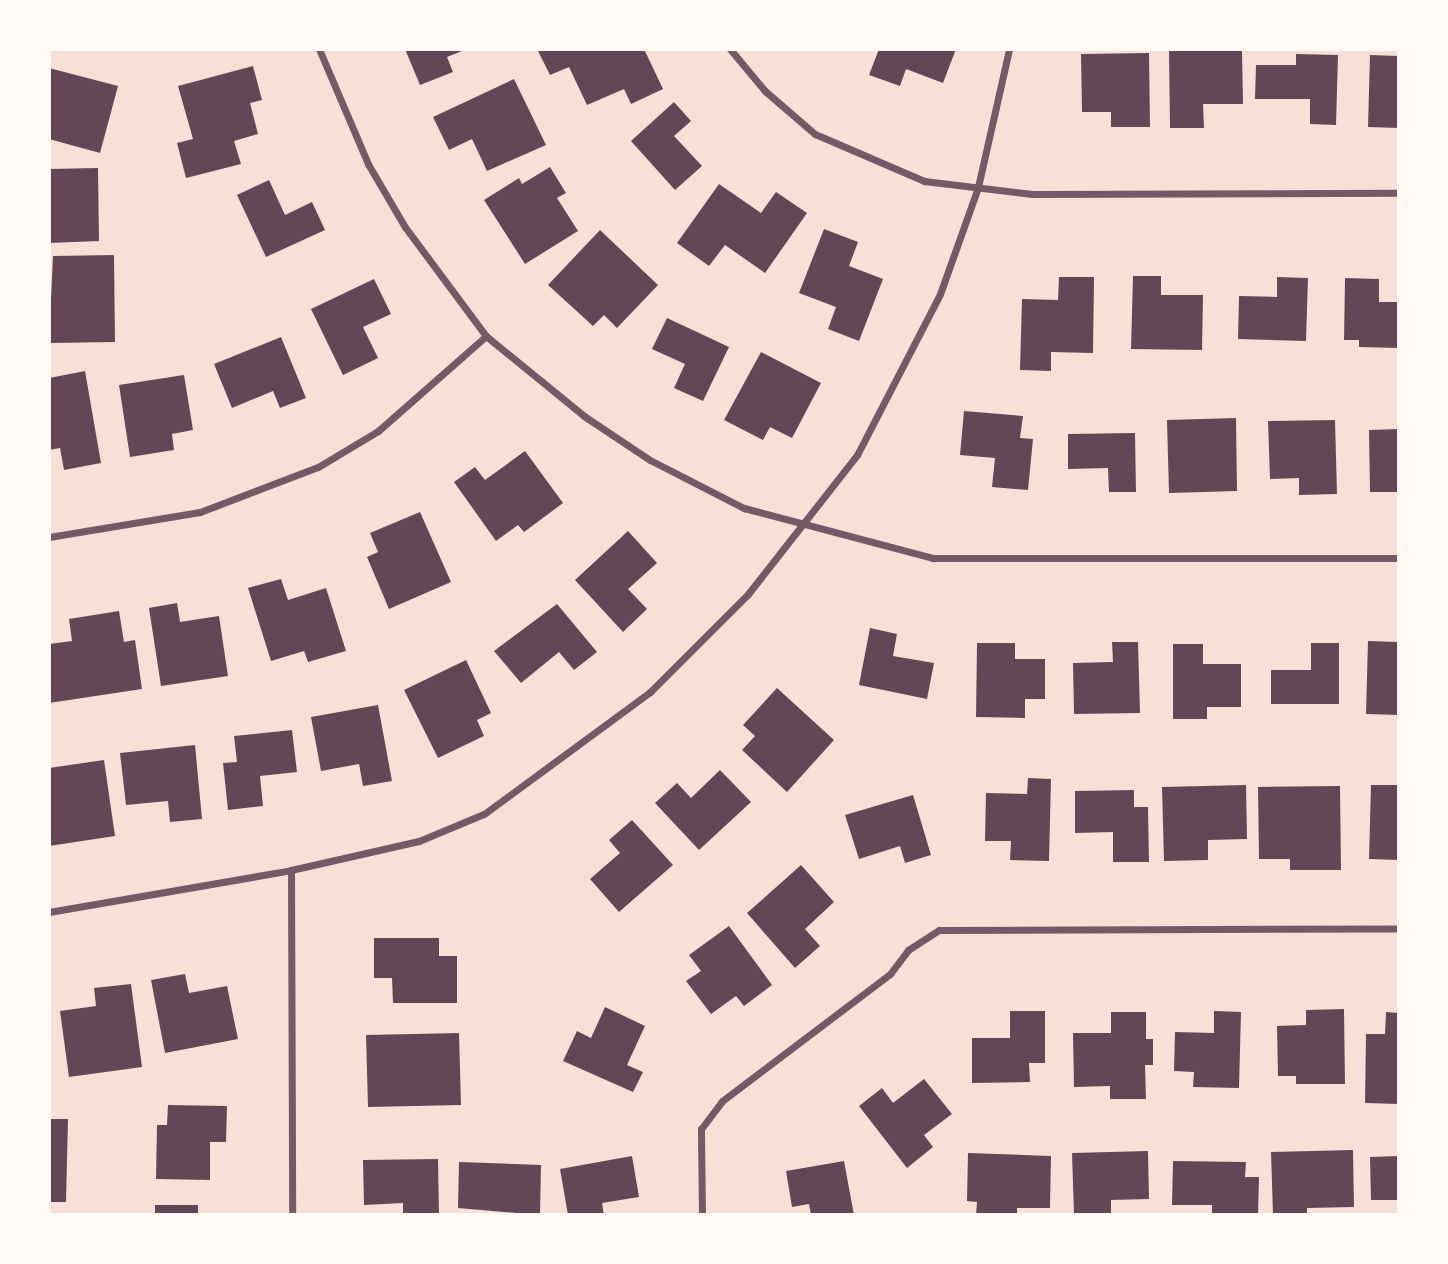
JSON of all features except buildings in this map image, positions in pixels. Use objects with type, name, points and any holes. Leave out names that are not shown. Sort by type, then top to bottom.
[{"type":"street","points":[[319,49],[368,164],[405,227],[486,335],[584,416],[650,460],[744,508],[933,558],[1399,558]]},
{"type":"street","points":[[730,49],[765,91],[814,134],[924,181],[1032,194],[1399,193]]},
{"type":"street","points":[[49,912],[290,870],[419,841],[484,814],[650,692],[748,594],[857,455],[928,319],[978,187],[1009,49]]},
{"type":"street","points":[[49,537],[201,512],[318,467],[379,430],[486,335]]},
{"type":"street","points":[[290,870],[292,1215]]},
{"type":"street","points":[[702,1215],[701,1129],[722,1101],[890,974],[908,950],[939,930],[1399,928]]}]
